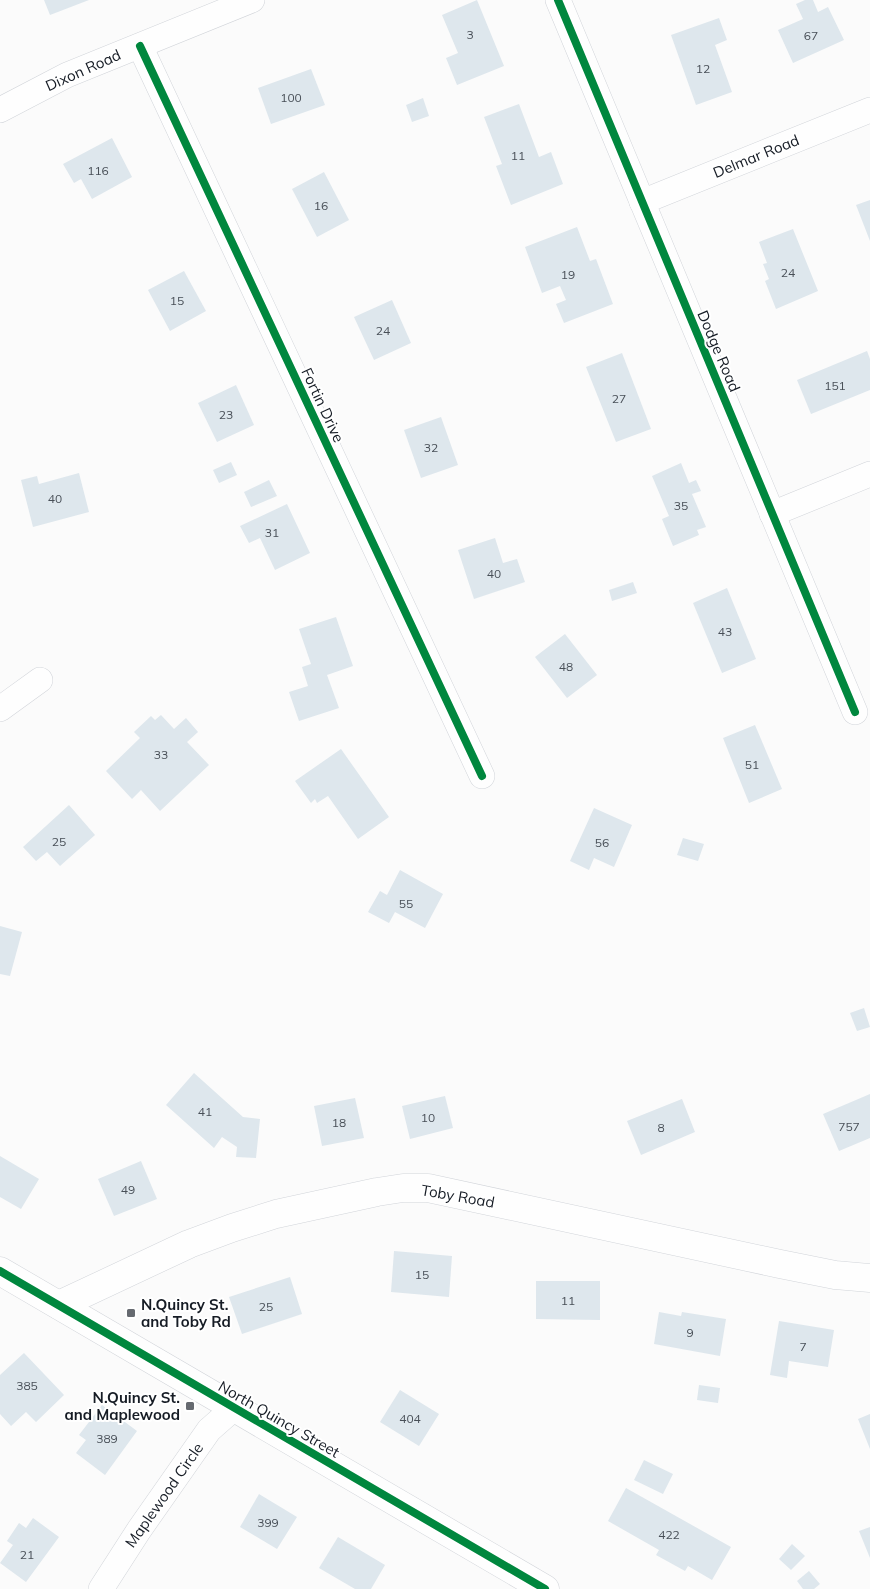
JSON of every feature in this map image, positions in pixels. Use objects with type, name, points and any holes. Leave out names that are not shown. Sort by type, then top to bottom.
[{"type":"main road","name":"Toby Road","points":[[59,1305],[190,1244],[232,1228],[276,1214],[403,1188],[428,1188],[780,1264],[835,1275],[870,1278]]},
{"type":"main road","name":"North Quincy Street","points":[[0,1271],[545,1589]]},
{"type":"street","name":"Dixon Road","points":[[0,110],[68,75],[252,0]]},
{"type":"street","name":"Dodge Road","points":[[558,0],[855,712]]},
{"type":"street","name":"Fortin Drive","points":[[140,46],[482,776]]},
{"type":"street","name":"Delmar Road","points":[[642,202],[870,110]]},
{"type":"street","points":[[772,514],[870,474]]},
{"type":"street","points":[[0,709],[40,680]]},
{"type":"street","name":"Maplewood Circle","points":[[102,1589],[139,1530],[209,1430],[234,1408]]},
{"type":"building","points":[[44,0],[89,0],[50,15]]},
{"type":"building","points":[[477,0],[504,66],[457,85],[446,58],[458,53],[442,15]]},
{"type":"building","points":[[805,0],[813,0],[818,12],[828,7],[844,40],[793,63],[778,30],[803,19],[796,4]]},
{"type":"building","points":[[719,18],[727,40],[715,45],[732,92],[696,105],[671,35]]},
{"type":"building","points":[[311,69],[325,105],[271,124],[258,88]]},
{"type":"building","points":[[423,98],[429,116],[412,122],[406,105]]},
{"type":"building","points":[[519,104],[539,157],[551,152],[563,184],[511,205],[496,166],[502,164],[484,117]]},
{"type":"building","points":[[112,138],[132,177],[92,199],[81,179],[74,183],[63,164]]},
{"type":"building","points":[[324,172],[349,220],[317,237],[292,189]]},
{"type":"building","points":[[870,200],[870,241],[856,205]]},
{"type":"building","points":[[577,227],[590,261],[596,259],[613,304],[564,323],[556,304],[566,300],[560,286],[542,293],[525,247]]},
{"type":"building","points":[[793,229],[818,291],[776,309],[765,281],[769,279],[763,264],[767,263],[759,242]]},
{"type":"building","points":[[184,271],[206,311],[170,331],[148,290]]},
{"type":"building","points":[[392,300],[411,343],[374,360],[354,317]]},
{"type":"building","points":[[867,351],[870,359],[870,390],[811,414],[797,380]]},
{"type":"building","points":[[622,353],[651,429],[616,442],[586,367]]},
{"type":"building","points":[[236,385],[254,425],[217,442],[198,403]]},
{"type":"building","points":[[441,417],[458,465],[421,478],[404,430]]},
{"type":"building","points":[[231,462],[237,475],[219,483],[213,470]]},
{"type":"building","points":[[681,463],[689,483],[696,480],[701,491],[692,494],[706,527],[697,530],[699,535],[673,546],[662,519],[669,516],[652,476]]},
{"type":"building","points":[[79,473],[89,512],[33,527],[21,480],[37,476],[39,484]]},
{"type":"building","points":[[269,480],[277,496],[251,507],[244,492]]},
{"type":"building","points":[[287,504],[310,553],[275,570],[260,538],[249,543],[240,526]]},
{"type":"building","points":[[495,538],[503,563],[517,559],[525,582],[474,599],[458,550]]},
{"type":"building","points":[[633,582],[637,593],[612,601],[609,590]]},
{"type":"building","points":[[727,588],[756,659],[722,673],[693,603]]},
{"type":"building","points":[[336,617],[353,666],[327,675],[339,708],[299,721],[289,692],[308,686],[302,667],[311,664],[299,629]]},
{"type":"building","points":[[565,634],[597,675],[567,698],[535,657]]},
{"type":"building","points":[[161,715],[174,729],[186,718],[198,732],[187,742],[209,765],[160,811],[141,790],[132,799],[106,771],[140,738],[134,732],[151,716],[155,720]]},
{"type":"building","points":[[755,725],[782,789],[749,803],[723,738]]},
{"type":"building","points":[[341,749],[389,817],[358,839],[328,796],[317,803],[315,799],[311,803],[295,781]]},
{"type":"building","points":[[69,805],[95,835],[60,866],[47,852],[36,861],[23,847]]},
{"type":"building","points":[[594,808],[632,825],[614,867],[594,858],[589,870],[570,861]]},
{"type":"building","points":[[683,838],[704,844],[698,861],[677,855]]},
{"type":"building","points":[[400,870],[443,894],[425,928],[395,912],[389,923],[368,912],[380,891],[387,895]]},
{"type":"building","points":[[0,926],[22,932],[10,976],[0,974]]},
{"type":"building","points":[[864,1008],[870,1027],[857,1031],[850,1013]]},
{"type":"building","points":[[194,1073],[243,1117],[260,1119],[256,1158],[236,1157],[237,1147],[222,1137],[214,1148],[166,1105]]},
{"type":"building","points":[[870,1094],[870,1138],[839,1151],[823,1114]]},
{"type":"building","points":[[445,1096],[453,1128],[410,1139],[402,1106]]},
{"type":"building","points":[[355,1098],[364,1138],[322,1146],[314,1106]]},
{"type":"building","points":[[682,1099],[695,1132],[641,1155],[627,1121]]},
{"type":"building","points":[[0,1156],[39,1179],[21,1209],[0,1197]]},
{"type":"building","points":[[141,1161],[157,1199],[114,1216],[98,1179]]},
{"type":"building","points":[[394,1251],[452,1256],[449,1297],[391,1292]]},
{"type":"building","points":[[290,1277],[302,1314],[242,1334],[229,1297]]},
{"type":"building","points":[[536,1281],[600,1281],[600,1320],[536,1319]]},
{"type":"building","points":[[659,1312],[681,1316],[682,1312],[726,1319],[720,1356],[654,1344]]},
{"type":"building","points":[[779,1321],[834,1330],[828,1367],[789,1361],[787,1378],[770,1375]]},
{"type":"building","points":[[24,1353],[64,1395],[36,1422],[26,1412],[11,1426],[0,1414],[0,1375]]},
{"type":"building","points":[[699,1385],[720,1388],[718,1403],[697,1400]]},
{"type":"building","points":[[400,1390],[439,1414],[419,1446],[380,1422]]},
{"type":"building","points":[[102,1405],[137,1431],[105,1475],[76,1453],[86,1440],[79,1435]]},
{"type":"building","points":[[870,1414],[870,1449],[858,1419]]},
{"type":"building","points":[[644,1460],[673,1474],[663,1494],[634,1480]]},
{"type":"building","points":[[626,1488],[731,1547],[712,1580],[688,1566],[685,1571],[656,1555],[659,1550],[608,1521]]},
{"type":"building","points":[[259,1494],[297,1517],[277,1549],[240,1527]]},
{"type":"building","points":[[33,1518],[59,1537],[26,1582],[0,1563],[13,1545],[7,1541],[19,1523],[26,1528]]},
{"type":"building","points":[[870,1527],[870,1558],[859,1531]]},
{"type":"building","points":[[338,1537],[385,1565],[371,1589],[355,1589],[319,1568]]},
{"type":"building","points":[[792,1544],[805,1556],[791,1570],[779,1559]]},
{"type":"building","points":[[809,1571],[820,1584],[814,1589],[803,1589],[797,1581]]},
{"type":"cycle path","points":[[558,0],[855,712]]},
{"type":"cycle path","points":[[140,46],[482,776]]},
{"type":"cycle path","points":[[0,1271],[545,1589]]},
{"type":"place","name":"N.Quincy St. and Toby Rd","points":[[131,1313]]},
{"type":"place","name":"N.Quincy St. and Maplewood","points":[[190,1406]]}]
